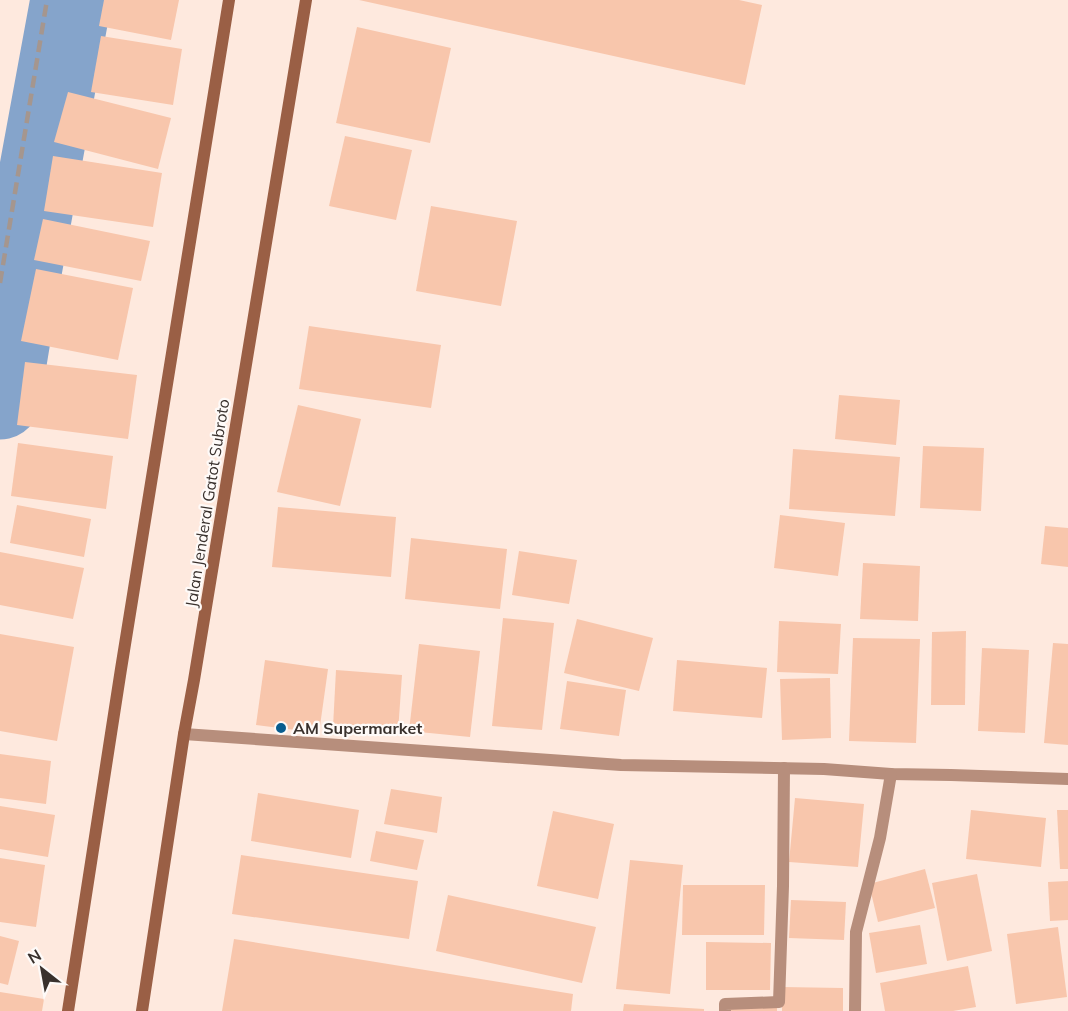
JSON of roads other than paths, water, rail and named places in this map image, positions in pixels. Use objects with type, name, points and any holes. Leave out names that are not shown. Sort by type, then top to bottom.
[{"type":"main road","points":[[68,1011],[229,0]]},
{"type":"main road","name":"Jalan Jenderal Gatot Subroto","points":[[142,1011],[183,734],[194,680],[306,0]]},
{"type":"street","points":[[183,734],[621,765],[784,768],[891,774],[1068,779]]},
{"type":"street","points":[[725,1011],[725,1004],[778,1002],[784,768]]},
{"type":"street","points":[[855,1011],[856,932],[880,838],[891,774]]},
{"type":"waterway","points":[[0,399],[71,0]]},
{"type":"railway","points":[[0,283],[47,0]]},
{"type":"place","name":"AM Supermarket","points":[[281,728]]}]
